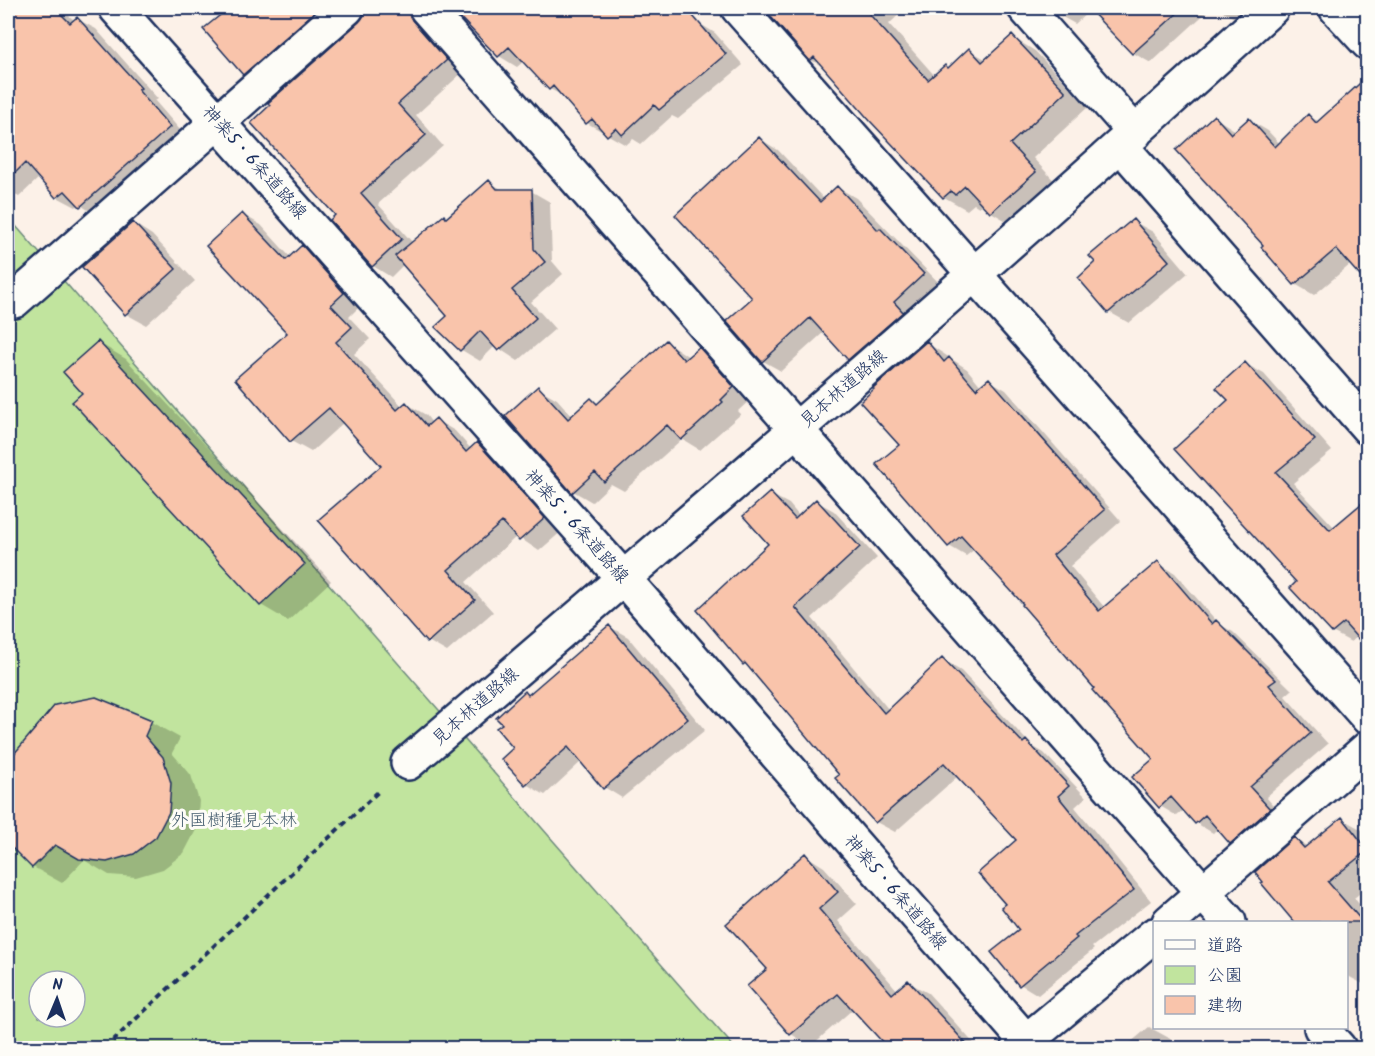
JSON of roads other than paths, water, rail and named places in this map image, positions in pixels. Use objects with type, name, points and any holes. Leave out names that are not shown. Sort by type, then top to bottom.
[{"type":"street","name":"神楽5・6条道路線","points":[[116,8],[624,579],[1026,1046]]},
{"type":"street","points":[[14,301],[347,8]]},
{"type":"street","points":[[426,8],[1228,921]]},
{"type":"street","points":[[738,8],[1368,718]]},
{"type":"street","points":[[1025,8],[1128,140],[1368,428]]},
{"type":"street","name":"見本林道路線","points":[[408,763],[624,579],[1128,140],[1272,8]]},
{"type":"street","points":[[1336,8],[1368,43]]},
{"type":"street","points":[[1170,921],[1204,894],[1368,748]]},
{"type":"street","points":[[1026,1046],[1153,937]]},
{"type":"street","points":[[1322,1029],[1339,1048]]},
{"type":"park label","name":"外国樹種見本林","points":[[234,820]]}]
